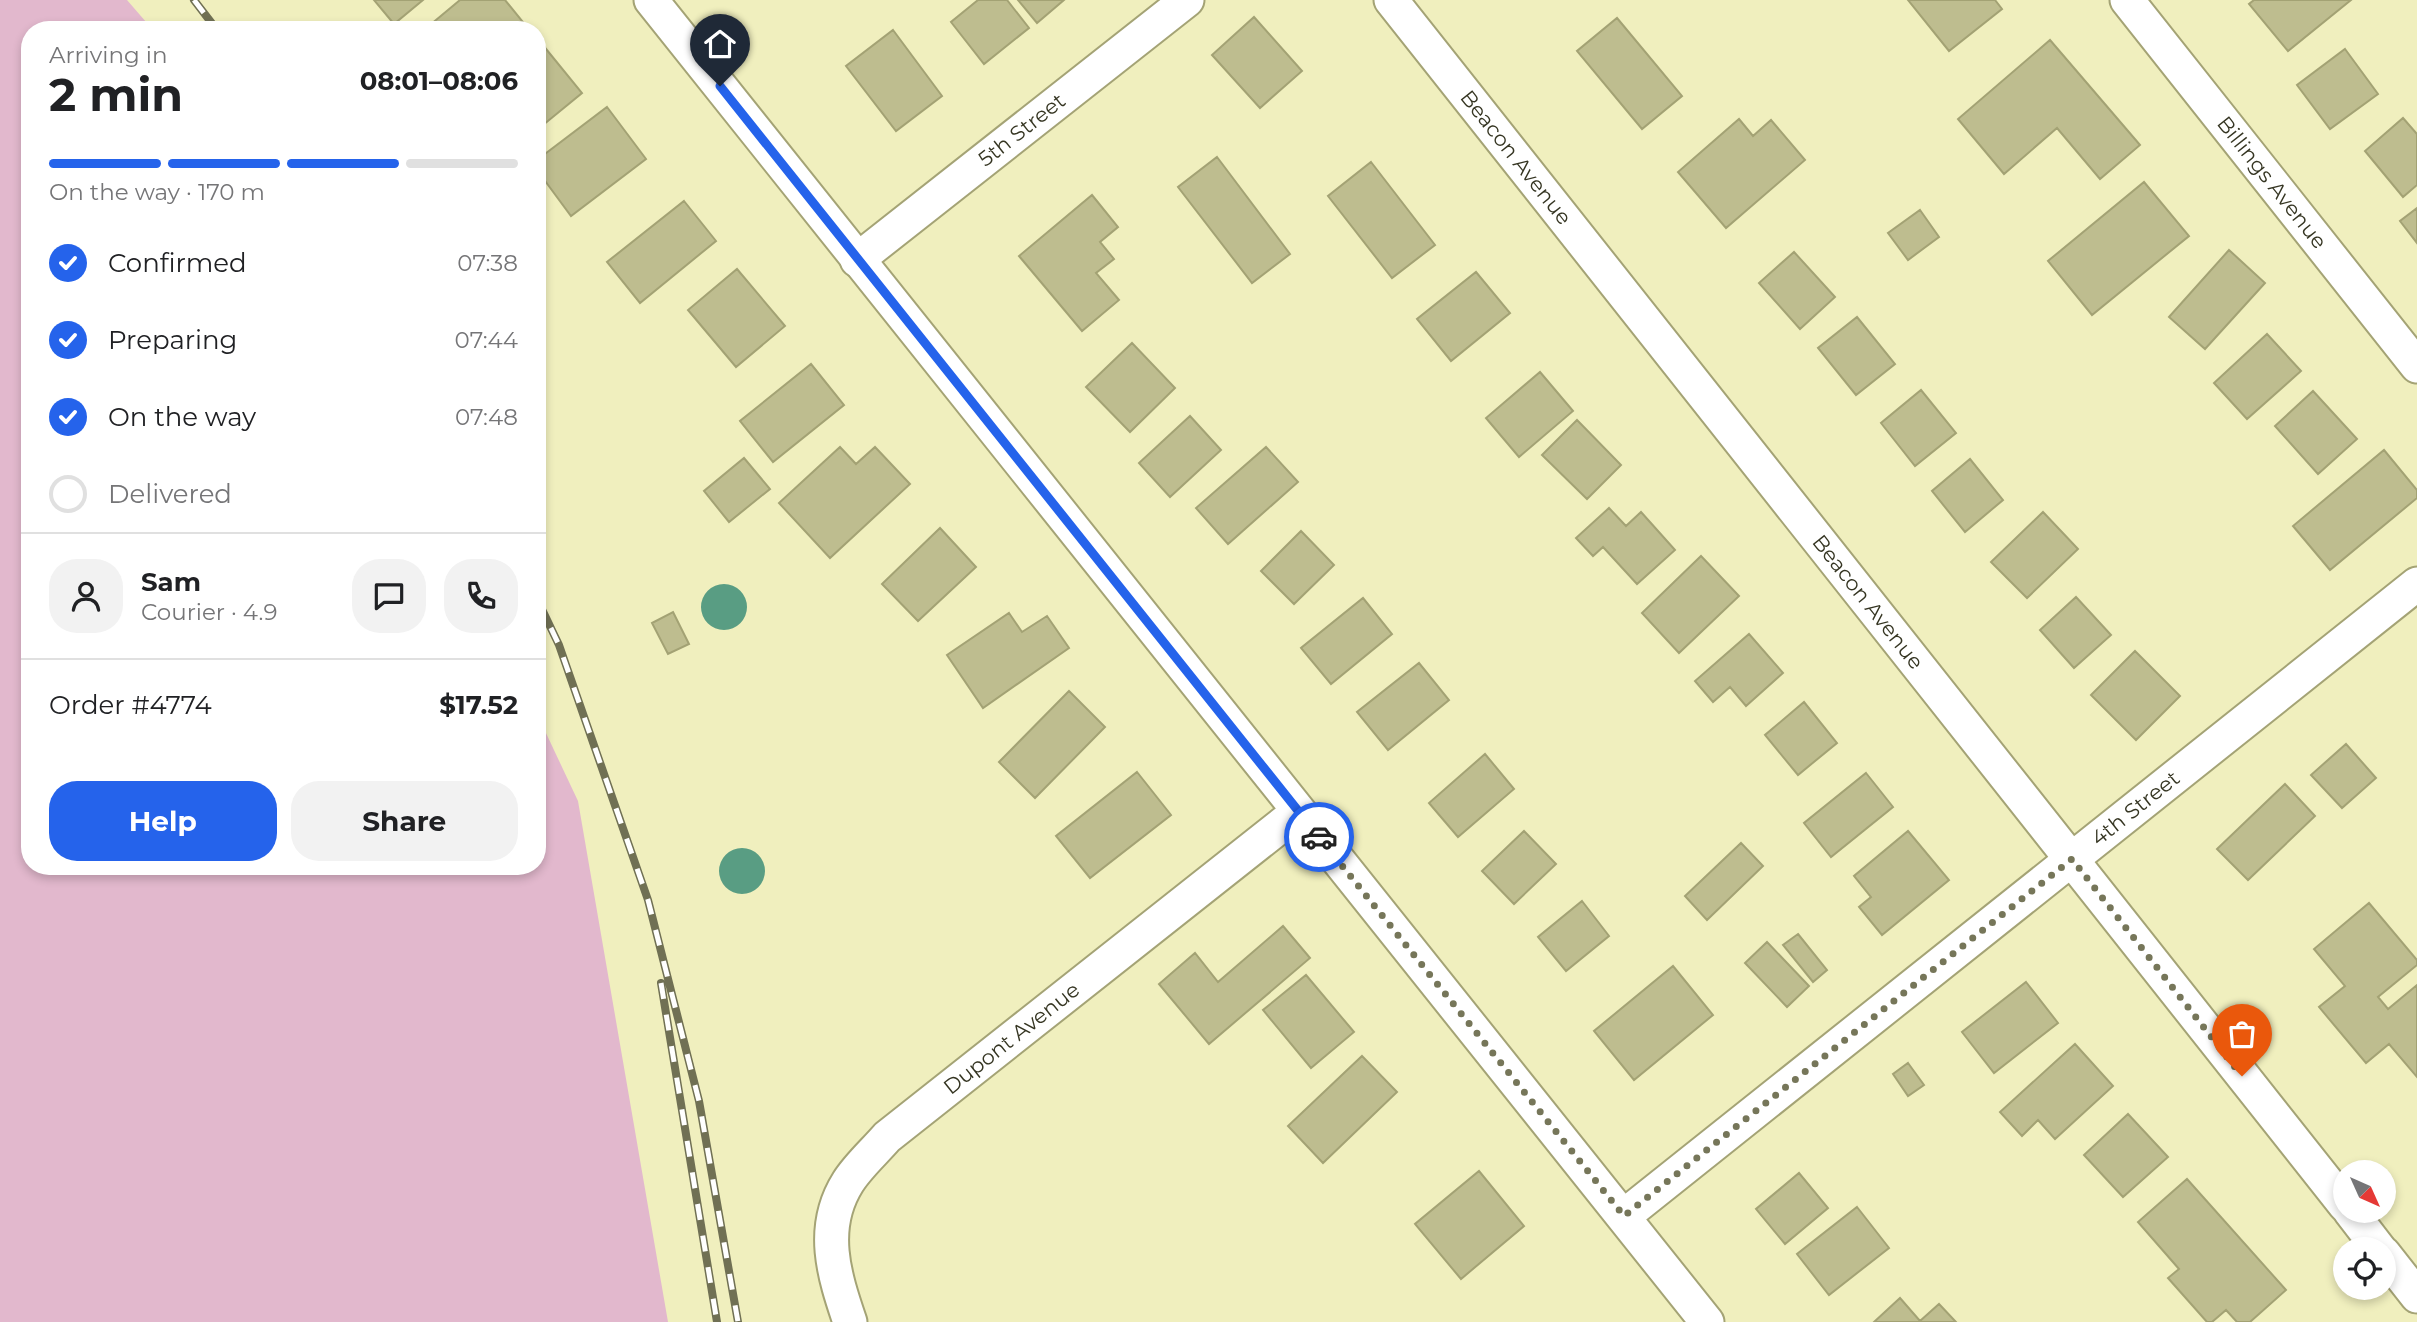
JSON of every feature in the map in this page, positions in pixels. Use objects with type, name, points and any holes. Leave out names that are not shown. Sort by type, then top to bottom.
[{"type":"street","points":[[651,0],[1707,1322]]},
{"type":"street","name":"5th Street","points":[[858,260],[1187,0]]},
{"type":"street","name":"Beacon Avenue","points":[[1391,0],[2333,1190]]},
{"type":"street","name":"Billings Avenue","points":[[2127,0],[2417,366]]},
{"type":"street","name":"4th Street","points":[[1624,1216],[2417,584]]},
{"type":"street","name":"Dupont Avenue","points":[[850,1322],[834,1276],[830,1226],[847,1183],[887,1137],[1298,812]]},
{"type":"street","points":[[2359,1223],[2370,1237]]},
{"type":"street","points":[[2396,1269],[2417,1296]]},
{"type":"shaded area","points":[[0,0],[127,0],[145,21],[21,21],[21,875],[546,875],[546,733],[578,801],[668,1322],[0,1322]]},
{"type":"shaded area","points":[[724,584],[740,591],[747,607],[740,623],[724,630],[708,623],[701,607],[708,591]]},
{"type":"shaded area","points":[[742,848],[758,855],[765,871],[758,887],[742,894],[726,887],[719,871],[726,855]]},
{"type":"building","points":[[374,0],[423,0],[398,21],[392,21]]},
{"type":"building","points":[[460,0],[505,0],[522,21],[435,21]]},
{"type":"building","points":[[978,0],[1007,0],[1029,28],[984,64],[951,22]]},
{"type":"building","points":[[1018,0],[1064,0],[1037,23]]},
{"type":"building","points":[[1908,0],[1995,0],[2002,9],[1949,51]]},
{"type":"building","points":[[2254,0],[2351,0],[2288,51],[2249,4]]},
{"type":"building","points":[[1254,17],[1302,71],[1260,108],[1212,55]]},
{"type":"building","points":[[1617,18],[1682,96],[1642,129],[1577,51]]},
{"type":"building","points":[[893,30],[942,96],[896,131],[846,66]]},
{"type":"building","points":[[2050,40],[2140,145],[2100,179],[2057,128],[2004,174],[1958,119]]},
{"type":"building","points":[[546,49],[582,93],[546,123]]},
{"type":"building","points":[[2345,49],[2378,94],[2330,129],[2297,85]]},
{"type":"building","points":[[607,107],[646,159],[571,216],[546,182],[546,153]]},
{"type":"building","points":[[2403,118],[2417,134],[2417,185],[2403,197],[2365,151]]},
{"type":"building","points":[[1739,119],[1753,136],[1771,120],[1805,160],[1726,228],[1678,172]]},
{"type":"building","points":[[1217,157],[1290,254],[1252,283],[1178,187]]},
{"type":"building","points":[[1371,162],[1435,245],[1392,278],[1328,196]]},
{"type":"building","points":[[2144,182],[2189,236],[2092,315],[2048,261]]},
{"type":"building","points":[[1092,195],[1118,227],[1100,242],[1114,259],[1096,273],[1119,300],[1082,331],[1019,256]]},
{"type":"building","points":[[684,201],[716,241],[640,303],[607,262]]},
{"type":"building","points":[[2417,208],[2417,243],[2400,221]]},
{"type":"building","points":[[1920,210],[1939,237],[1908,260],[1888,233]]},
{"type":"building","points":[[2229,250],[2265,283],[2205,349],[2169,317]]},
{"type":"building","points":[[1794,252],[1835,297],[1800,329],[1759,283]]},
{"type":"building","points":[[737,269],[785,326],[736,367],[688,310]]},
{"type":"building","points":[[1476,272],[1510,313],[1451,361],[1417,319]]},
{"type":"building","points":[[1857,317],[1895,364],[1856,395],[1818,348]]},
{"type":"building","points":[[2267,334],[2301,371],[2247,419],[2214,383]]},
{"type":"building","points":[[1132,343],[1175,388],[1130,432],[1086,387]]},
{"type":"building","points":[[811,364],[844,405],[773,462],[740,421]]},
{"type":"building","points":[[1540,372],[1573,411],[1519,457],[1486,418]]},
{"type":"building","points":[[1921,390],[1956,433],[1915,466],[1881,423]]},
{"type":"building","points":[[2313,391],[2357,439],[2318,474],[2275,426]]},
{"type":"building","points":[[1190,416],[1221,450],[1170,497],[1139,463]]},
{"type":"building","points":[[1577,420],[1621,465],[1587,499],[1542,455]]},
{"type":"building","points":[[840,447],[856,464],[875,447],[910,484],[830,558],[779,503]]},
{"type":"building","points":[[1266,447],[1298,482],[1228,544],[1196,508]]},
{"type":"building","points":[[2384,450],[2417,490],[2417,498],[2330,570],[2293,526]]},
{"type":"building","points":[[744,458],[770,489],[729,522],[704,491]]},
{"type":"building","points":[[1970,459],[2003,500],[1965,532],[1932,491]]},
{"type":"building","points":[[1609,508],[1626,526],[1641,512],[1675,550],[1637,584],[1603,547],[1593,556],[1576,538]]},
{"type":"building","points":[[2043,512],[2078,549],[2027,598],[1991,562]]},
{"type":"building","points":[[940,528],[976,567],[918,621],[882,584]]},
{"type":"building","points":[[1301,531],[1334,565],[1294,604],[1261,571]]},
{"type":"building","points":[[1701,556],[1739,596],[1679,653],[1642,613]]},
{"type":"building","points":[[2076,597],[2111,635],[2074,668],[2040,630]]},
{"type":"building","points":[[1363,598],[1392,634],[1331,684],[1301,648]]},
{"type":"building","points":[[673,612],[689,644],[668,654],[652,623]]},
{"type":"building","points":[[1009,613],[1022,632],[1047,616],[1069,648],[983,708],[947,655]]},
{"type":"building","points":[[1749,634],[1783,673],[1746,706],[1730,687],[1713,702],[1695,681]]},
{"type":"building","points":[[2135,651],[2180,696],[2136,740],[2091,695]]},
{"type":"building","points":[[1419,663],[1449,700],[1388,750],[1357,712]]},
{"type":"building","points":[[1069,691],[1105,727],[1035,798],[999,762]]},
{"type":"building","points":[[1804,702],[1837,743],[1798,775],[1765,735]]},
{"type":"building","points":[[2346,744],[2376,778],[2342,808],[2311,775]]},
{"type":"building","points":[[1485,754],[1514,789],[1458,837],[1429,803]]},
{"type":"building","points":[[1137,772],[1171,815],[1090,878],[1056,836]]},
{"type":"building","points":[[1866,773],[1893,807],[1831,857],[1804,823]]},
{"type":"building","points":[[2285,784],[2315,816],[2248,880],[2217,849]]},
{"type":"building","points":[[1524,831],[1556,864],[1514,904],[1482,871]]},
{"type":"building","points":[[1908,831],[1949,880],[1882,935],[1859,907],[1871,897],[1854,876]]},
{"type":"building","points":[[1741,843],[1763,866],[1707,920],[1685,896]]},
{"type":"building","points":[[1582,901],[1609,936],[1566,971],[1538,937]]},
{"type":"building","points":[[2369,903],[2417,960],[2417,965],[2378,997],[2388,1009],[2417,985],[2417,1077],[2389,1044],[2366,1063],[2319,1007],[2345,986],[2314,949]]},
{"type":"building","points":[[1283,926],[1310,958],[1209,1044],[1159,984],[1195,953],[1218,982]]},
{"type":"building","points":[[1798,934],[1827,970],[1813,982],[1783,945]]},
{"type":"building","points":[[1767,942],[1809,986],[1787,1007],[1745,963]]},
{"type":"building","points":[[1673,966],[1713,1015],[1634,1080],[1594,1031]]},
{"type":"building","points":[[1306,975],[1354,1032],[1311,1068],[1263,1010]]},
{"type":"building","points":[[2026,982],[2058,1023],[1994,1073],[1962,1032]]},
{"type":"building","points":[[2075,1044],[2113,1086],[2055,1139],[2038,1120],[2022,1136],[2000,1112]]},
{"type":"building","points":[[1362,1056],[1397,1092],[1323,1163],[1288,1126]]},
{"type":"building","points":[[1908,1063],[1924,1085],[1908,1096],[1893,1074]]},
{"type":"building","points":[[2128,1114],[2168,1157],[2123,1197],[2084,1155]]},
{"type":"building","points":[[1479,1171],[1524,1226],[1461,1279],[1415,1224]]},
{"type":"building","points":[[1799,1173],[1828,1208],[1785,1244],[1756,1209]]},
{"type":"building","points":[[2187,1179],[2286,1290],[2250,1322],[2237,1322],[2226,1310],[2212,1322],[2207,1322],[2168,1278],[2179,1269],[2138,1222]]},
{"type":"building","points":[[1857,1207],[1889,1248],[1829,1295],[1797,1254]]},
{"type":"building","points":[[1900,1298],[1920,1321],[1939,1304],[1956,1322],[1874,1322]]},
{"type":"railway","points":[[194,0],[210,21]]},
{"type":"railway","points":[[546,618],[559,645],[648,900],[699,1101],[738,1322]]},
{"type":"railway","points":[[661,983],[717,1322]]},
{"type":"way so far","points":[[1319,837],[1624,1216],[2072,859],[2242,1076]]},
{"type":"route","points":[[720,86],[1319,837]]}]
